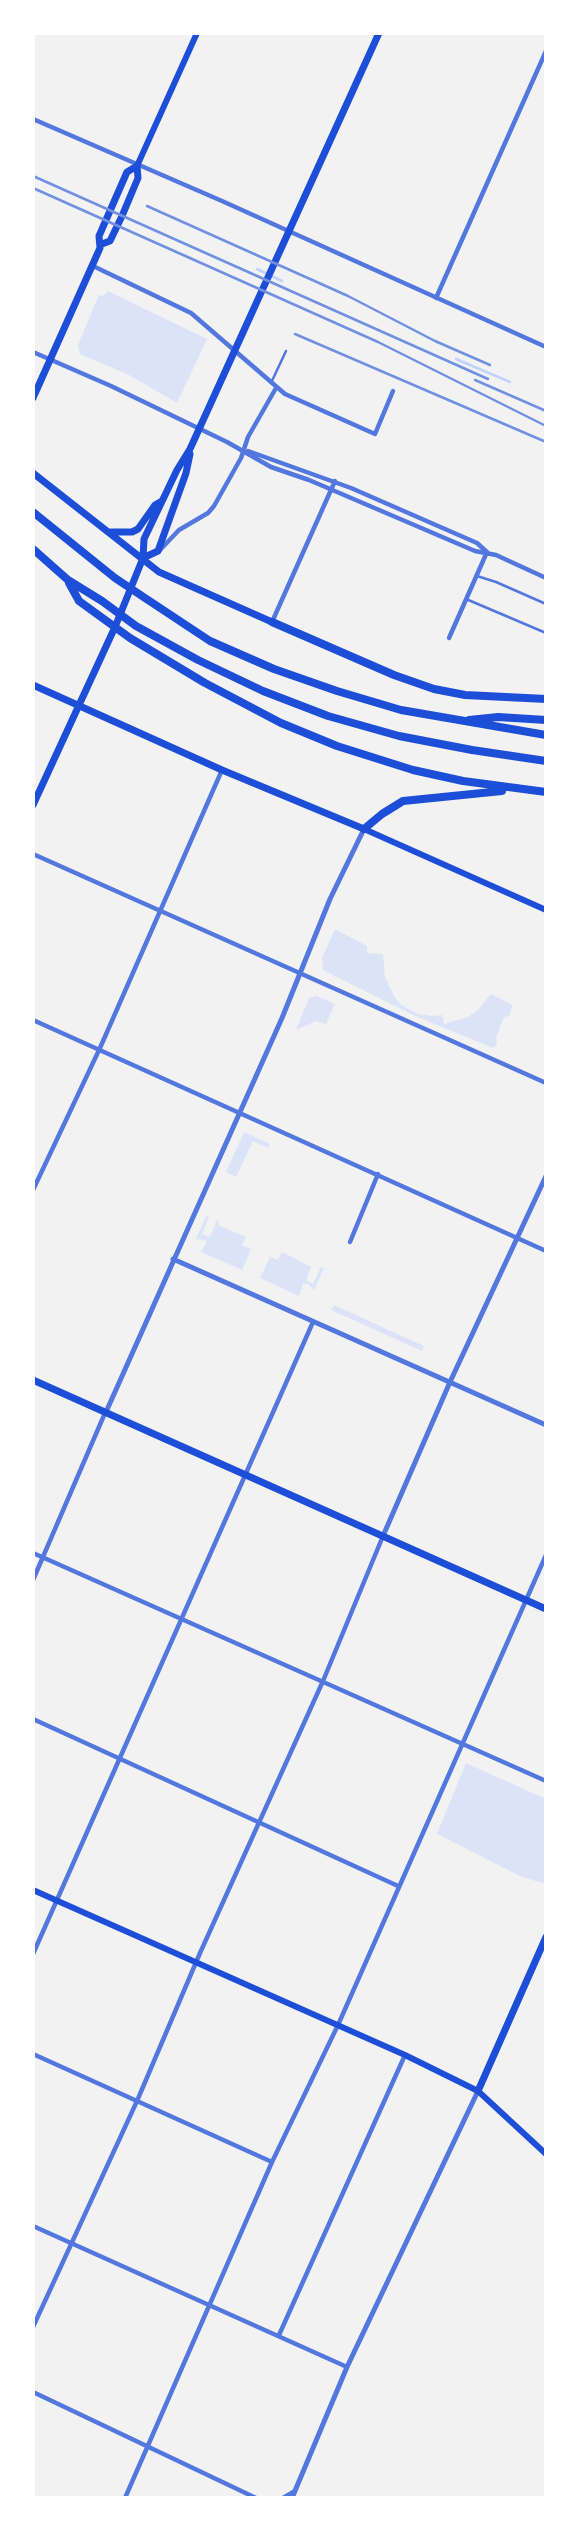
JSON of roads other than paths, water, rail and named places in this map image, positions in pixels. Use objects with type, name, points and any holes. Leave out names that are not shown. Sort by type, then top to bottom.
[{"type":"highway","points":[[33,512],[115,578],[148,600],[210,640],[274,669],[401,710],[546,735]]},
{"type":"highway","points":[[33,549],[68,580],[136,626],[263,691],[328,716],[399,736],[546,761]]},
{"type":"highway","points":[[68,580],[79,601],[130,638],[205,683],[281,723],[337,746],[413,770],[475,783],[546,789]]},
{"type":"highway","points":[[272,622],[433,689],[465,695],[546,699]]},
{"type":"highway","points":[[456,721],[498,717],[546,720]]},
{"type":"highway","points":[[364,830],[403,801],[546,789]]},
{"type":"main road","points":[[102,244],[110,241],[122,216],[138,178],[137,166],[197,33]]},
{"type":"main road","points":[[33,805],[143,558],[144,539],[190,449],[379,33]]},
{"type":"main road","points":[[33,398],[93,266],[102,244],[99,236],[127,172],[137,166]]},
{"type":"main road","points":[[143,558],[158,551],[186,473],[190,449]]},
{"type":"main road","points":[[33,473],[159,572],[272,622]]},
{"type":"main road","points":[[109,532],[132,532],[138,529],[155,505],[162,501]]},
{"type":"main road","points":[[33,685],[546,910]]},
{"type":"main road","points":[[33,1380],[546,1609]]},
{"type":"main road","points":[[33,1890],[405,2055],[478,2091],[546,2154]]},
{"type":"main road","points":[[478,2091],[546,1937]]},
{"type":"street","points":[[436,298],[546,51]]},
{"type":"street","points":[[33,119],[546,347]]},
{"type":"street","points":[[93,266],[191,313],[274,386],[294,398],[374,434],[393,391]]},
{"type":"street","points":[[33,352],[228,442],[271,467],[546,578]]},
{"type":"street","points":[[158,551],[179,530],[208,513],[214,506],[274,386]]},
{"type":"street","points":[[244,450],[335,481],[477,542],[487,552]]},
{"type":"street","points":[[272,622],[335,481]]},
{"type":"street","points":[[449,638],[487,552]]},
{"type":"street","points":[[33,1190],[100,1048],[222,770]]},
{"type":"street","points":[[33,1580],[173,1259],[290,1001],[330,899],[364,830]]},
{"type":"street","points":[[33,854],[546,1083]]},
{"type":"street","points":[[33,1020],[546,1251]]},
{"type":"street","points":[[349,1242],[378,1174]]},
{"type":"street","points":[[33,2327],[138,2101],[196,1963],[323,1681],[450,1382],[546,1176]]},
{"type":"street","points":[[173,1259],[546,1424]]},
{"type":"street","points":[[33,1954],[313,1322]]},
{"type":"street","points":[[33,1553],[546,1781]]},
{"type":"street","points":[[125,2498],[209,2303],[272,2162],[338,2025],[546,1555]]},
{"type":"street","points":[[33,1719],[398,1887]]},
{"type":"street","points":[[33,2054],[272,2162]]},
{"type":"street","points":[[279,2335],[405,2055]]},
{"type":"street","points":[[292,2498],[347,2367],[478,2091]]},
{"type":"street","points":[[33,2226],[347,2367]]},
{"type":"street","points":[[33,2392],[256,2498]]},
{"type":"street","points":[[283,2498],[295,2490]]},
{"type":"lane","points":[[274,386],[286,351]]},
{"type":"lane","points":[[477,576],[546,604]]},
{"type":"lane","points":[[466,599],[546,633]]},
{"type":"waterway","points":[[257,269],[282,281]]},
{"type":"waterway","points":[[456,359],[510,382]]},
{"type":"railway","points":[[33,176],[488,379]]},
{"type":"railway","points":[[33,188],[378,342],[546,426]]},
{"type":"railway","points":[[147,206],[348,296],[435,341],[490,365]]},
{"type":"railway","points":[[295,334],[546,442]]},
{"type":"railway","points":[[475,380],[546,411]]}]
